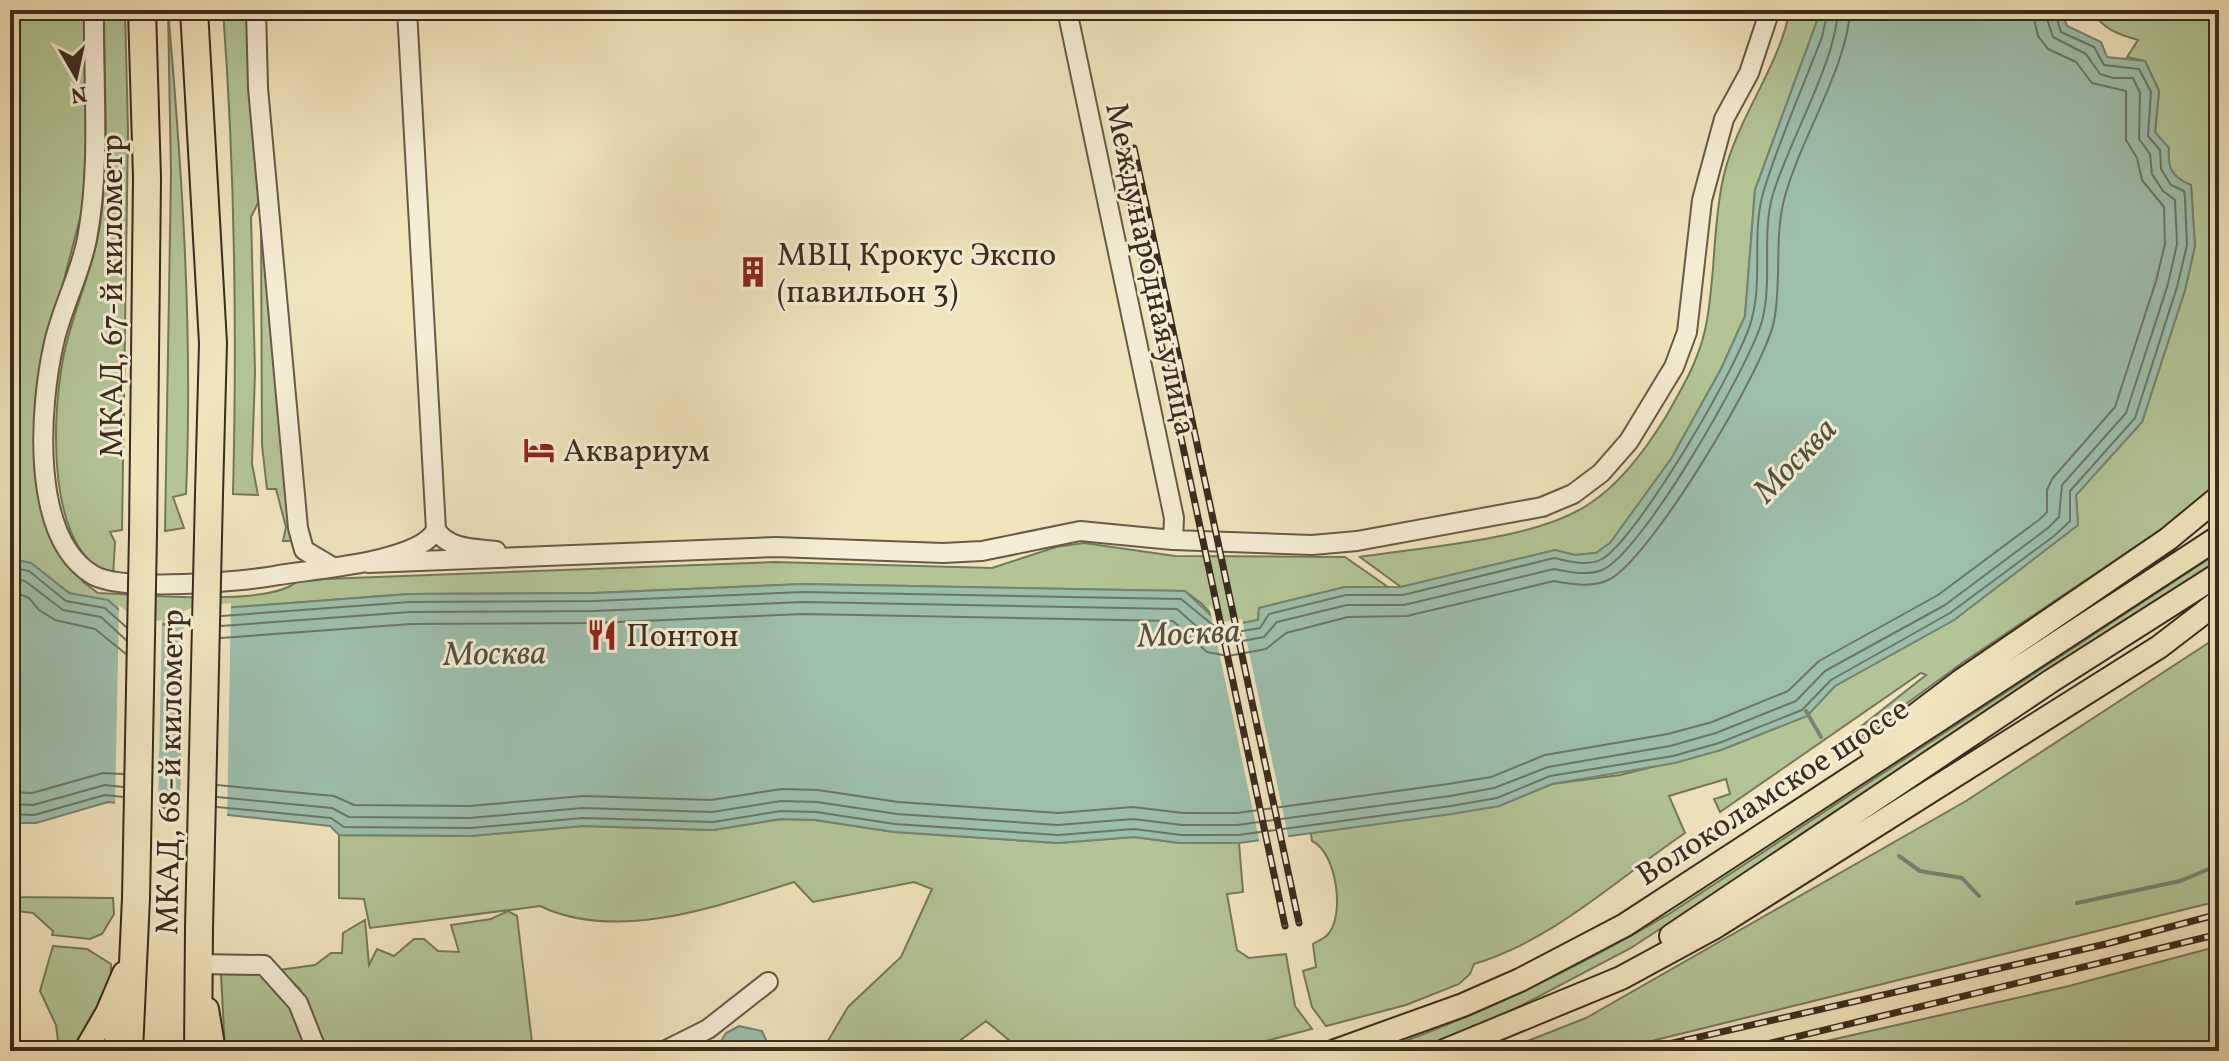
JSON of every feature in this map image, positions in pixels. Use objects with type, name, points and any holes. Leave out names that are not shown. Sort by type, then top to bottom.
[{"type":"highway","name":"МКАД, 67-й километр","points":[[142,10],[147,178],[143,534]]},
{"type":"highway","name":"МКАД, 68-й километр","points":[[194,10],[213,343],[199,928],[202,1049]]},
{"type":"highway","name":"МКАД, 68-й километр","points":[[129,1051],[136,898],[143,534]]},
{"type":"main road","points":[[1796,815],[1820,789],[1880,741],[1962,680],[2168,539],[2219,497]]},
{"type":"main road","name":"Волоколамское шоссе","points":[[1335,1051],[1436,1016],[1562,959],[1684,890],[2219,537]]},
{"type":"main road","name":"Волоколамское шоссе","points":[[1534,1014],[1663,941],[2051,681],[2219,574]]},
{"type":"main road","name":"Волоколамское шоссе","points":[[1444,1051],[1621,978],[1715,927],[2159,647],[2219,601]]},
{"type":"main road","points":[[115,1051],[136,898]]},
{"type":"main road","points":[[85,1051],[107,1013],[124,973]]},
{"type":"street","points":[[94,10],[92,184],[87,240],[54,340],[48,392],[45,473],[52,518],[65,543],[86,570],[115,582],[253,579],[368,563],[776,547],[982,551],[1048,535],[1080,531],[1173,540],[1312,545],[1357,541],[1542,507],[1573,494],[1601,473],[1629,441],[1674,367],[1687,332],[1702,200],[1724,119],[1749,73],[1770,10]]},
{"type":"street","points":[[256,10],[258,88],[298,528],[304,550],[331,566]]},
{"type":"street","points":[[407,10],[436,530],[446,542],[456,545],[529,553],[542,558]]},
{"type":"street","name":"Международная улица","points":[[1067,10],[1174,518],[1173,540]]},
{"type":"street","points":[[368,563],[420,547],[436,530]]},
{"type":"street","points":[[199,964],[264,965],[298,1003],[317,1051]]},
{"type":"street","points":[[664,1051],[708,1029],[768,982]]},
{"type":"shaded area","points":[[10,10],[89,10],[85,199],[47,345],[39,433],[69,559],[83,582],[98,593],[235,597],[284,589],[298,580],[774,562],[992,568],[1056,547],[1084,543],[1175,556],[1345,557],[1388,587],[1345,587],[1259,608],[1258,620],[1222,627],[1202,604],[1185,591],[803,584],[594,593],[409,594],[197,610],[162,625],[138,627],[86,597],[69,593],[31,563],[10,559]]},
{"type":"shaded area","points":[[104,10],[125,10],[128,131],[122,530],[110,532],[115,542],[113,576],[91,562],[75,540],[64,512],[56,447],[63,359],[94,254],[101,218],[105,140]]},
{"type":"shaded area","points":[[168,10],[185,252],[188,433],[186,494],[173,497],[184,528],[165,531],[171,174]]},
{"type":"shaded area","points":[[223,10],[249,10],[262,195],[251,217],[255,372],[252,464],[258,495],[233,494],[234,252]]},
{"type":"shaded area","points":[[1790,10],[1821,10],[1755,190],[1745,316],[1721,369],[1671,459],[1610,543],[1596,553],[1575,555],[1555,550],[1401,587],[1360,557],[1510,534],[1567,516],[1589,504],[1611,486],[1632,465],[1658,430],[1688,376],[1702,342],[1723,179],[1737,136],[1776,53]]},
{"type":"shaded area","points":[[2091,10],[2219,10],[2219,483],[2162,529],[1962,663],[1854,742],[1849,736],[1926,675],[1921,673],[1720,812],[1714,799],[1730,794],[1726,779],[1669,796],[1685,833],[1558,924],[1531,940],[1474,964],[1470,974],[1459,984],[1406,1005],[1326,1026],[1312,1007],[1303,971],[1316,967],[1313,944],[1329,933],[1334,923],[1336,883],[1327,857],[1312,841],[1311,833],[1499,806],[1552,784],[1620,775],[1721,750],[1807,716],[1835,686],[1954,620],[2078,525],[2076,495],[2142,422],[2185,290],[2195,246],[2191,186],[2172,171],[2169,148],[2155,133],[2159,91],[2145,61],[2127,57],[2138,40],[2111,30]]},
{"type":"shaded area","points":[[261,215],[296,541],[283,541],[286,527],[276,489],[267,489],[262,445]]},
{"type":"shaded area","points":[[2219,552],[2219,562],[1631,948],[1509,1012],[1442,1041],[1414,1051],[1378,1051],[1527,990],[1669,914]]},
{"type":"shaded area","points":[[2219,636],[2219,901],[1611,1051],[1502,1051],[1586,1018],[1966,801]]},
{"type":"shaded area","points":[[781,819],[815,820],[894,832],[1058,843],[1134,837],[1180,843],[1239,843],[1243,892],[1227,894],[1237,950],[1249,958],[1286,954],[1295,1006],[1312,1029],[1227,1051],[1022,1051],[986,1021],[946,1051],[822,1051],[848,1007],[901,957],[932,889],[914,882],[813,902],[794,882],[701,910],[634,921],[570,917],[540,906],[370,928],[364,899],[339,898],[339,835],[470,836],[583,826],[713,830]]},
{"type":"shaded area","points":[[18,821],[13,897],[113,898],[114,914],[102,934],[90,939],[52,935],[53,931],[33,913],[10,910],[10,823]]},
{"type":"shaded area","points":[[508,911],[517,916],[533,1051],[325,1051],[300,989],[279,970],[315,965],[331,953],[342,953],[343,933],[365,920],[369,965],[377,949],[394,956],[414,939],[424,939],[438,951],[459,952],[451,925],[491,919]]},
{"type":"shaded area","points":[[53,946],[87,949],[111,964],[111,989],[75,1051],[50,1051],[58,1041],[56,1025],[40,991]]},
{"type":"shaded area","points":[[2219,946],[2219,1051],[1782,1051],[2069,986]]},
{"type":"shaded area","points":[[225,970],[263,970],[294,1008],[312,1051],[225,1051],[221,974]]},
{"type":"water","name":"Москва","points":[[1821,10],[2061,10],[2067,26],[2101,42],[2107,57],[2145,61],[2159,91],[2155,132],[2169,148],[2172,171],[2191,185],[2195,246],[2185,290],[2142,422],[2076,495],[2078,525],[1954,620],[1835,686],[1807,716],[1721,750],[1675,763],[1552,784],[1499,806],[1239,843],[1180,843],[1134,837],[1058,843],[894,832],[815,820],[781,819],[713,830],[583,826],[470,836],[339,835],[330,826],[108,802],[36,823],[10,823],[10,559],[31,563],[69,593],[108,600],[138,627],[163,625],[197,610],[409,594],[594,593],[803,584],[1185,591],[1223,627],[1258,620],[1259,608],[1345,587],[1401,587],[1555,550],[1575,555],[1596,553],[1610,543],[1671,459],[1721,369],[1745,316],[1755,190]]},
{"type":"water","points":[[739,1026],[762,1031],[771,1051],[715,1051],[726,1033]]},
{"type":"pier","points":[[231,603],[227,820],[180,815],[184,611],[196,606]]},
{"type":"pier","points":[[119,605],[140,623],[162,620],[158,813],[115,808]]},
{"type":"pier","points":[[1209,605],[1225,622],[1242,619],[1289,840],[1260,844]]},
{"type":"waterway","points":[[1806,711],[1821,737]]},
{"type":"waterway","points":[[1899,856],[1920,871],[1962,878],[1979,896]]},
{"type":"waterway","points":[[2077,903],[2180,881],[2219,865]]},
{"type":"railway","points":[[1134,148],[1299,923]]},
{"type":"railway","points":[[1120,151],[1285,926]]},
{"type":"railway","points":[[1638,1051],[2106,944],[2219,914]]},
{"type":"railway","points":[[1738,1051],[2219,934]]},
{"type":"place","name":"МВЦ Крокус Экспо (павильон 3)","points":[[753,272]]},
{"type":"place","name":"Аквариум","points":[[539,450]]},
{"type":"place","name":"Понтон","points":[[602,635]]}]
